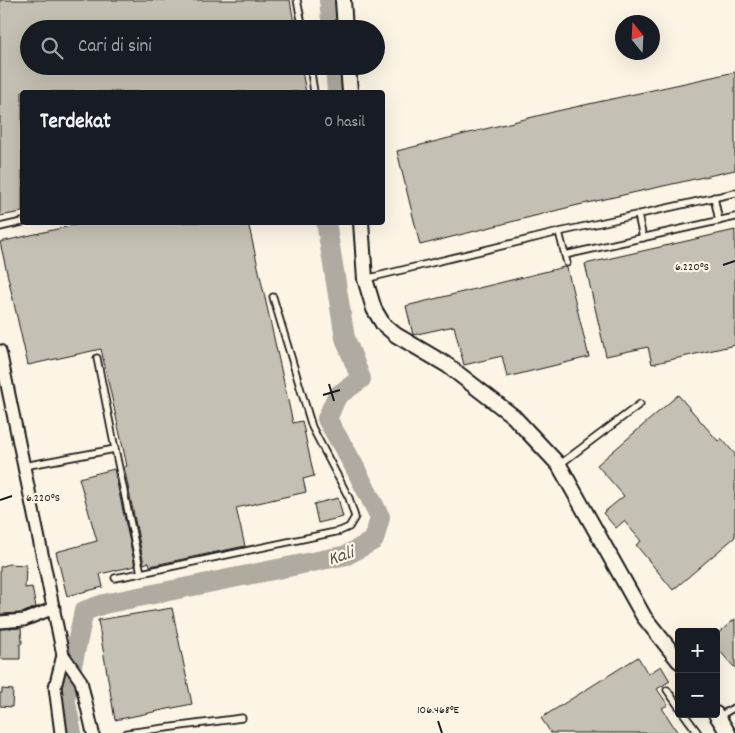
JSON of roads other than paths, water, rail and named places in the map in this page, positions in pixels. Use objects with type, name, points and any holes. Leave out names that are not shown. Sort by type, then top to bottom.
[{"type":"street","points":[[343,0],[344,20]]},
{"type":"street","points":[[349,75],[350,90]]},
{"type":"street","points":[[360,225],[365,279],[374,308],[383,324],[396,335],[446,365],[513,416],[559,465],[644,617],[675,656]]},
{"type":"street","points":[[0,351],[63,655],[81,681],[93,733]]},
{"type":"street","points":[[0,622],[24,620],[54,608]]},
{"type":"street","points":[[62,733],[55,688],[63,655]]},
{"type":"street","points":[[719,718],[728,733]]},
{"type":"lane","points":[[297,0],[301,20]]},
{"type":"lane","points":[[311,75],[314,90]]},
{"type":"lane","points":[[365,279],[559,232],[735,193]]},
{"type":"lane","points":[[714,198],[719,221]]},
{"type":"lane","points":[[638,215],[643,238]]},
{"type":"lane","points":[[565,255],[735,217]]},
{"type":"lane","points":[[0,227],[20,222]]},
{"type":"lane","points":[[559,232],[567,263]]},
{"type":"lane","points":[[115,578],[340,531],[350,527],[355,517],[349,498],[312,427],[273,297]]},
{"type":"lane","points":[[97,358],[141,572]]},
{"type":"lane","points":[[559,465],[640,404]]},
{"type":"lane","points":[[24,466],[115,449]]},
{"type":"lane","points":[[667,690],[675,701]]},
{"type":"lane","points":[[720,714],[735,707]]},
{"type":"lane","points":[[127,733],[242,718]]},
{"type":"lane","points":[[687,718],[698,733]]},
{"type":"waterway","name":"Kali","points":[[329,0],[331,20]]},
{"type":"waterway","name":"Kali","points":[[336,75],[337,90]]},
{"type":"waterway","name":"Kali","points":[[72,733],[65,698],[84,611],[104,604],[347,555],[374,540],[380,517],[327,419],[337,396],[361,379],[345,338],[326,225]]}]
